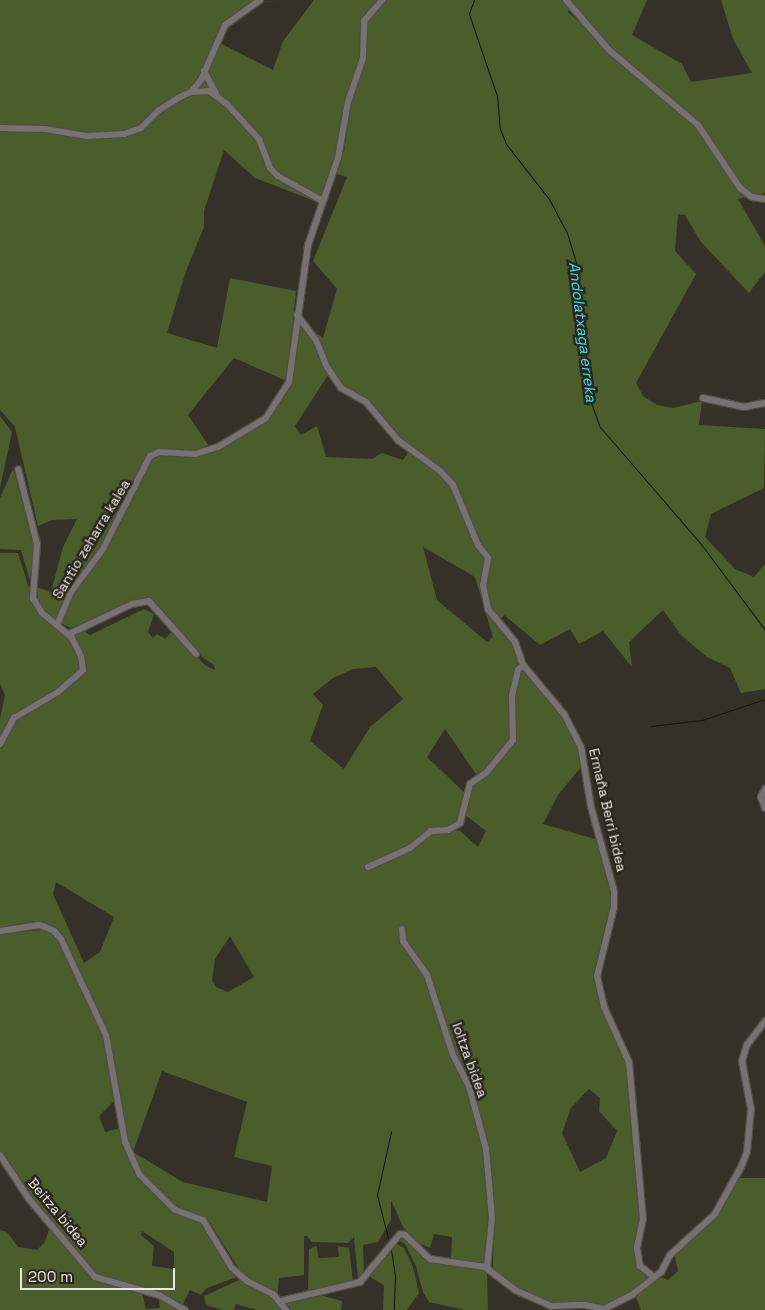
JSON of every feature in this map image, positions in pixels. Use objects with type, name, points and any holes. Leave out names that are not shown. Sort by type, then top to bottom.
[{"type":"street","points":[[191,92],[204,71],[225,25],[260,0]]},
{"type":"street","points":[[368,867],[410,848],[431,831],[448,830],[460,823],[470,784],[486,773],[513,740],[512,696],[518,670],[523,665],[515,642],[488,609],[482,585],[488,558],[478,545],[452,485],[440,471],[398,440],[366,402],[336,383],[316,340],[297,318],[308,245],[323,201],[363,58],[364,21],[382,0]]},
{"type":"street","points":[[566,0],[614,55],[698,126],[740,188],[752,197],[765,199]]},
{"type":"street","points":[[204,71],[216,94],[260,139],[270,168],[276,174],[323,201]]},
{"type":"street","points":[[0,128],[45,129],[87,136],[124,134],[141,128],[165,106],[191,92],[205,90],[216,94]]},
{"type":"street","name":"Santio zeharra kalea","points":[[57,625],[71,592],[103,549],[150,456],[159,452],[195,454],[218,447],[271,412],[289,382],[297,318]]},
{"type":"street","points":[[704,398],[744,407],[765,403]]},
{"type":"street","name":"Santio zeharra kalea","points":[[0,744],[14,718],[80,675],[81,656],[68,634],[42,613],[34,598],[37,544],[18,469]]},
{"type":"street","points":[[68,634],[132,604],[149,601],[196,654]]},
{"type":"street","name":"Ermaña Berri bidea","points":[[523,665],[564,714],[581,746],[591,807],[614,891],[614,907],[597,976],[604,1007],[629,1062],[643,1219],[637,1248],[640,1266],[654,1278]]},
{"type":"street","points":[[765,789],[761,797],[765,808]]},
{"type":"street","points":[[0,931],[40,925],[54,931],[61,939],[106,1036],[126,1142],[140,1174],[174,1210],[203,1220],[241,1277],[281,1301],[286,1310]]},
{"type":"street","name":"Ioltza bidea","points":[[402,929],[403,941],[427,975],[453,1055],[469,1086],[486,1149],[492,1218],[487,1268]]},
{"type":"street","points":[[281,1301],[360,1282],[400,1234],[430,1259],[487,1268],[523,1294],[563,1308],[586,1304],[604,1309],[633,1294],[654,1278],[670,1255],[715,1214],[741,1167],[748,1152],[751,1109],[742,1061],[747,1045],[765,1021]]},
{"type":"street","name":"Beitza bidea","points":[[0,1156],[29,1199],[95,1277],[159,1295],[185,1310]]},
{"type":"green space","points":[[0,0],[257,0],[223,26],[214,40],[273,70],[283,41],[314,0],[647,0],[632,35],[682,64],[691,82],[752,73],[733,39],[721,0],[765,0],[765,193],[738,199],[765,246],[765,272],[749,293],[701,242],[685,215],[678,214],[675,251],[696,274],[636,383],[643,396],[657,405],[673,408],[702,401],[699,425],[765,429],[764,488],[711,514],[705,537],[735,569],[754,577],[765,564],[765,689],[741,693],[730,668],[707,657],[681,635],[663,610],[629,642],[632,667],[603,631],[579,644],[570,629],[540,645],[504,615],[495,625],[513,642],[518,660],[511,694],[513,727],[509,744],[478,777],[445,729],[427,757],[466,794],[463,811],[456,824],[450,828],[431,829],[408,847],[369,863],[370,868],[404,854],[431,835],[459,830],[478,847],[486,831],[465,815],[470,790],[512,745],[516,728],[514,699],[523,669],[563,716],[577,744],[582,766],[558,795],[543,824],[598,840],[612,891],[610,917],[595,976],[599,997],[626,1060],[641,1222],[634,1247],[639,1269],[647,1276],[646,1281],[610,1304],[554,1305],[512,1285],[493,1269],[494,1213],[488,1148],[470,1084],[454,1054],[430,979],[404,940],[401,928],[400,939],[426,978],[452,1057],[467,1086],[485,1150],[491,1219],[484,1265],[451,1261],[452,1237],[434,1234],[430,1248],[419,1243],[403,1227],[391,1200],[391,1220],[378,1242],[363,1245],[364,1272],[358,1279],[354,1237],[348,1243],[312,1242],[307,1236],[304,1236],[304,1275],[279,1278],[277,1300],[281,1305],[287,1299],[317,1294],[342,1301],[341,1310],[257,1310],[236,1304],[234,1310],[222,1310],[206,1305],[204,1296],[241,1279],[243,1275],[210,1223],[203,1217],[176,1209],[166,1199],[159,1199],[174,1213],[201,1221],[207,1227],[222,1258],[237,1277],[207,1288],[201,1295],[190,1290],[182,1306],[184,1310],[0,1310],[0,1230],[7,1232],[18,1247],[37,1250],[45,1242],[50,1226],[96,1279],[142,1293],[146,1309],[160,1308],[158,1291],[117,1283],[92,1272],[0,1160],[0,934],[42,930],[53,935],[66,952],[100,1023],[104,1040],[115,1100],[99,1116],[105,1132],[120,1128],[123,1142],[127,1137],[107,1033],[64,938],[48,924],[34,921],[0,928],[0,719],[5,695],[0,684],[0,553],[18,553],[35,607],[71,639],[79,658],[78,675],[28,706],[28,711],[79,677],[84,665],[74,638],[76,632],[82,629],[90,635],[144,609],[154,614],[148,632],[153,638],[157,634],[165,639],[172,631],[206,666],[215,670],[214,665],[202,657],[151,600],[133,601],[71,628],[52,619],[39,606],[36,587],[51,592],[63,547],[77,519],[52,520],[38,526],[15,427],[0,410]],"holes":[[[572,3],[597,33],[614,52],[568,12]],[[361,22],[364,23],[366,53],[350,105],[344,152],[336,155],[339,129],[360,62]],[[150,119],[143,129],[115,138],[88,139],[1,126],[51,128],[92,135],[128,131]],[[224,150],[255,178],[320,203],[331,172],[347,177],[313,261],[337,289],[323,338],[299,321],[291,383],[273,413],[240,438],[213,452],[188,415],[234,358],[287,381],[296,291],[230,278],[217,348],[167,333],[186,271],[204,227],[204,211]],[[330,372],[346,393],[364,396],[380,412],[407,445],[409,451],[403,460],[382,453],[372,459],[326,457],[317,426],[301,435],[295,426]],[[423,547],[475,577],[493,637],[487,642],[437,600]],[[376,667],[403,699],[370,727],[344,769],[310,741],[323,705],[313,694],[333,678],[353,669]],[[56,882],[114,917],[100,952],[84,963],[53,894]],[[230,936],[254,977],[228,992],[216,987],[212,981],[215,959]],[[162,1071],[247,1102],[234,1157],[272,1166],[267,1202],[183,1182],[133,1152]],[[589,1089],[600,1098],[599,1111],[617,1131],[606,1158],[580,1172],[562,1133],[571,1108]],[[142,1231],[174,1252],[174,1269],[152,1266],[154,1246],[141,1235]]]},
{"type":"green space","points":[[0,416],[12,432],[0,488]]},
{"type":"green space","points":[[13,469],[35,544],[31,584],[21,550],[0,549],[0,498]]},
{"type":"green space","points":[[738,1178],[765,1178],[765,1310],[641,1310],[635,1295],[658,1276],[668,1280],[678,1271],[674,1253],[697,1233]]},
{"type":"green space","points":[[403,1236],[429,1260],[487,1270],[488,1310],[465,1310],[429,1302],[423,1292],[416,1266],[405,1244],[396,1239]]},
{"type":"green space","points":[[395,1243],[404,1248],[413,1267],[419,1293],[407,1310],[383,1310],[384,1285],[368,1276]]},
{"type":"green space","points":[[317,1246],[318,1258],[339,1257],[338,1246],[349,1248],[353,1283],[308,1292],[309,1249]]},
{"type":"waterway","name":"Andolatxaga erreka","points":[[474,0],[469,14],[497,96],[500,129],[506,144],[549,199],[567,233],[578,270],[590,400],[600,427],[701,544],[765,630]]},
{"type":"waterway","points":[[651,726],[702,720],[765,699]]},
{"type":"waterway","points":[[388,1238],[377,1195],[391,1132]]},
{"type":"waterway","points":[[391,1250],[395,1275],[394,1310]]}]
